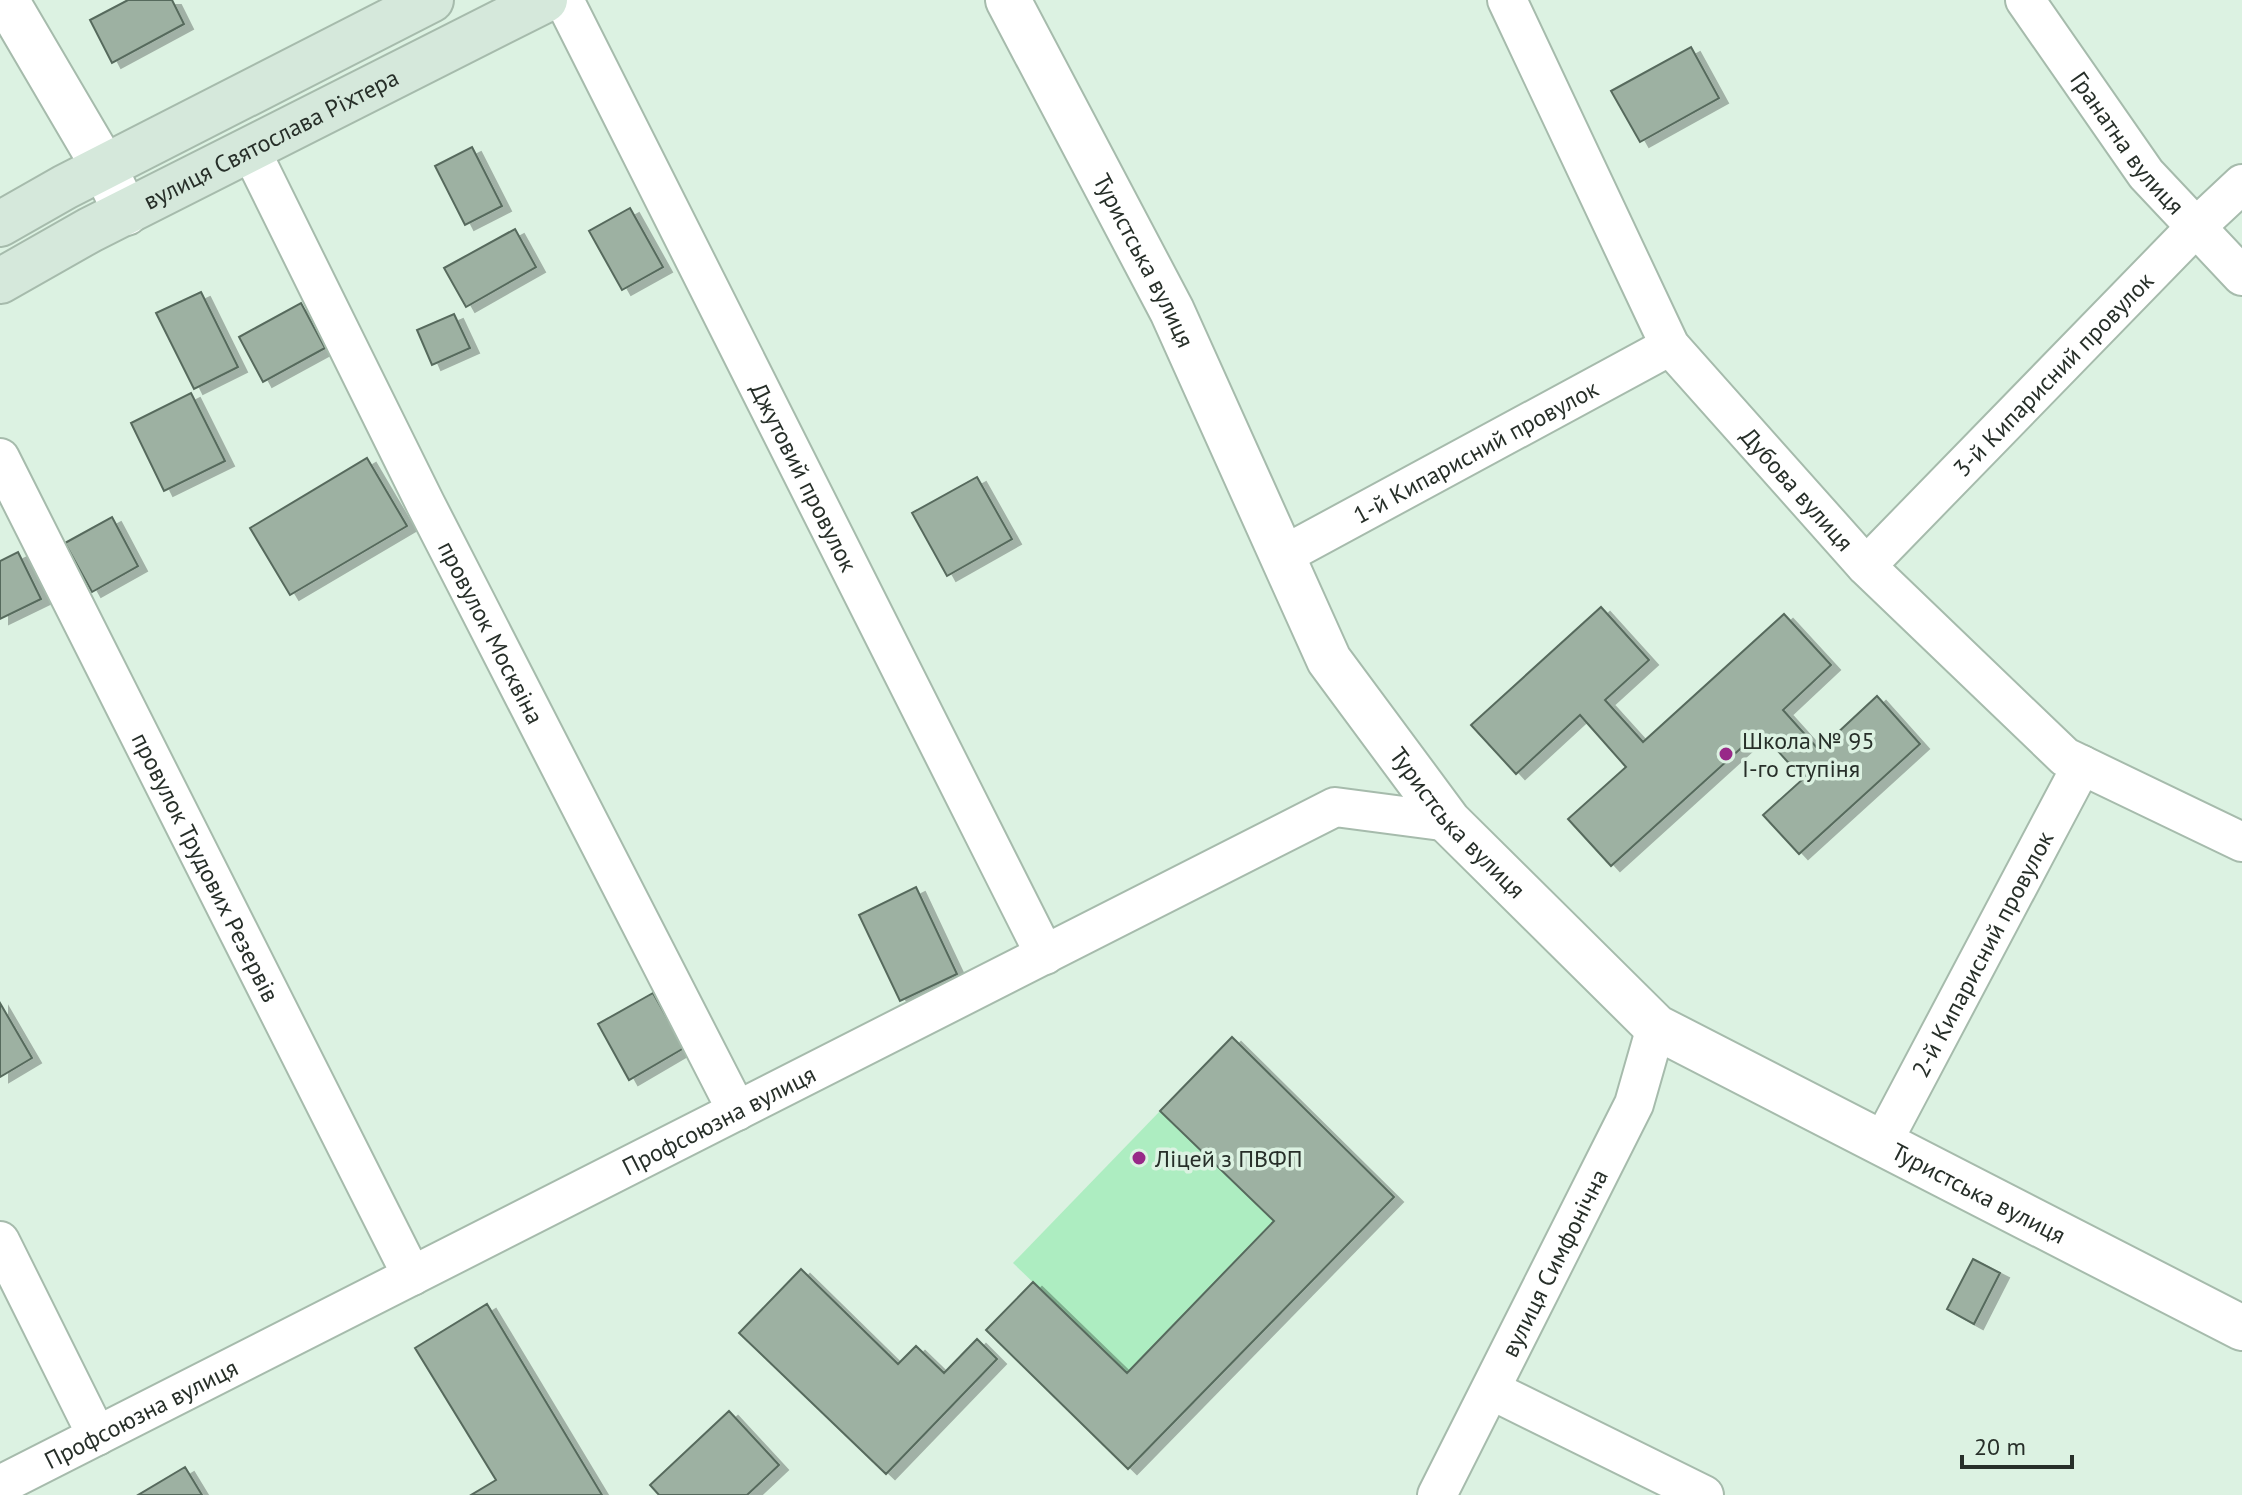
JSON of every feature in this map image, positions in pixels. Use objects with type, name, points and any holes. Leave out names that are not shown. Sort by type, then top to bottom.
[{"type":"main road","points":[[0,224],[104,167],[431,0]]},
{"type":"main road","name":"вулиця Святослава Ріхтера","points":[[0,281],[90,230],[545,0]]},
{"type":"street","points":[[6,0],[104,167],[126,213]]},
{"type":"street","name":"Джутовий провулок","points":[[564,0],[1045,955]]},
{"type":"street","name":"Туристська вулиця","points":[[1008,0],[1172,311],[1329,660],[1449,822],[1656,1027],[2242,1328]]},
{"type":"street","name":"Дубова вулиця","points":[[1507,0],[1670,346],[1866,566],[2065,757],[2242,842]]},
{"type":"street","name":"Гранатна вулиця","points":[[2025,0],[2146,174],[2242,276]]},
{"type":"street","name":"провулок Москвіна","points":[[250,149],[425,503],[737,1111]]},
{"type":"street","name":"3-й Кипарисний провулок","points":[[1866,566],[2195,228],[2242,184]]},
{"type":"street","name":"1-й Кипарисний провулок","points":[[1282,556],[1670,346]]},
{"type":"street","name":"провулок Трудових Резервів","points":[[0,458],[412,1276]]},
{"type":"street","name":"2-й Кипарисний провулок","points":[[1882,1143],[2082,765]]},
{"type":"street","name":"Профсоюзна вулиця","points":[[0,1485],[1335,807],[1449,822]]},
{"type":"street","name":"вулиця Симфонічна","points":[[1437,1495],[1634,1104],[1656,1027]]},
{"type":"street","points":[[0,1241],[97,1436]]},
{"type":"street","points":[[1491,1390],[1704,1495]]},
{"type":"green space","points":[[1160,1111],[1274,1221],[1127,1373],[1013,1263]]},
{"type":"building","points":[[128,0],[172,0],[184,24],[112,63],[90,20]]},
{"type":"building","points":[[1691,47],[1719,98],[1640,142],[1611,91]]},
{"type":"building","points":[[472,147],[502,206],[465,225],[435,166]]},
{"type":"building","points":[[630,208],[663,267],[622,290],[589,231]]},
{"type":"building","points":[[515,229],[536,267],[466,307],[444,268]]},
{"type":"building","points":[[201,292],[238,367],[194,389],[156,313]]},
{"type":"building","points":[[301,303],[325,348],[263,382],[239,337]]},
{"type":"building","points":[[454,314],[470,348],[432,365],[417,330]]},
{"type":"building","points":[[191,393],[225,461],[164,491],[131,423]]},
{"type":"building","points":[[367,458],[407,526],[290,595],[250,528]]},
{"type":"building","points":[[977,477],[1012,539],[947,576],[912,513]]},
{"type":"building","points":[[112,517],[138,566],[92,592],[65,543]]},
{"type":"building","points":[[18,552],[41,599],[0,619],[0,561]]},
{"type":"building","points":[[1601,607],[1649,660],[1605,700],[1643,742],[1784,614],[1831,665],[1783,710],[1819,750],[1877,696],[1920,744],[1799,854],[1763,815],[1803,779],[1760,731],[1611,866],[1568,819],[1626,767],[1580,715],[1516,774],[1471,725]]},
{"type":"building","points":[[916,887],[957,974],[900,1001],[859,915]]},
{"type":"building","points":[[653,993],[684,1048],[629,1080],[598,1024]]},
{"type":"building","points":[[0,1003],[32,1058],[0,1077]]},
{"type":"building","points":[[1232,1037],[1394,1197],[1128,1469],[986,1330],[1033,1282],[1127,1373],[1274,1221],[1160,1111]]},
{"type":"building","points":[[1973,1259],[2000,1273],[1974,1324],[1947,1309]]},
{"type":"building","points":[[801,1269],[898,1364],[916,1346],[944,1373],[977,1339],[997,1359],[886,1474],[739,1333]]},
{"type":"building","points":[[487,1304],[602,1495],[471,1495],[496,1480],[415,1348]]},
{"type":"building","points":[[729,1411],[779,1465],[747,1495],[659,1495],[650,1485]]},
{"type":"building","points":[[185,1467],[202,1495],[138,1495]]},
{"type":"place","name":"Школа № 95 І-го ступіня","points":[[1726,754]]},
{"type":"place","name":"Ліцей з ПВФП","points":[[1139,1158]]}]
